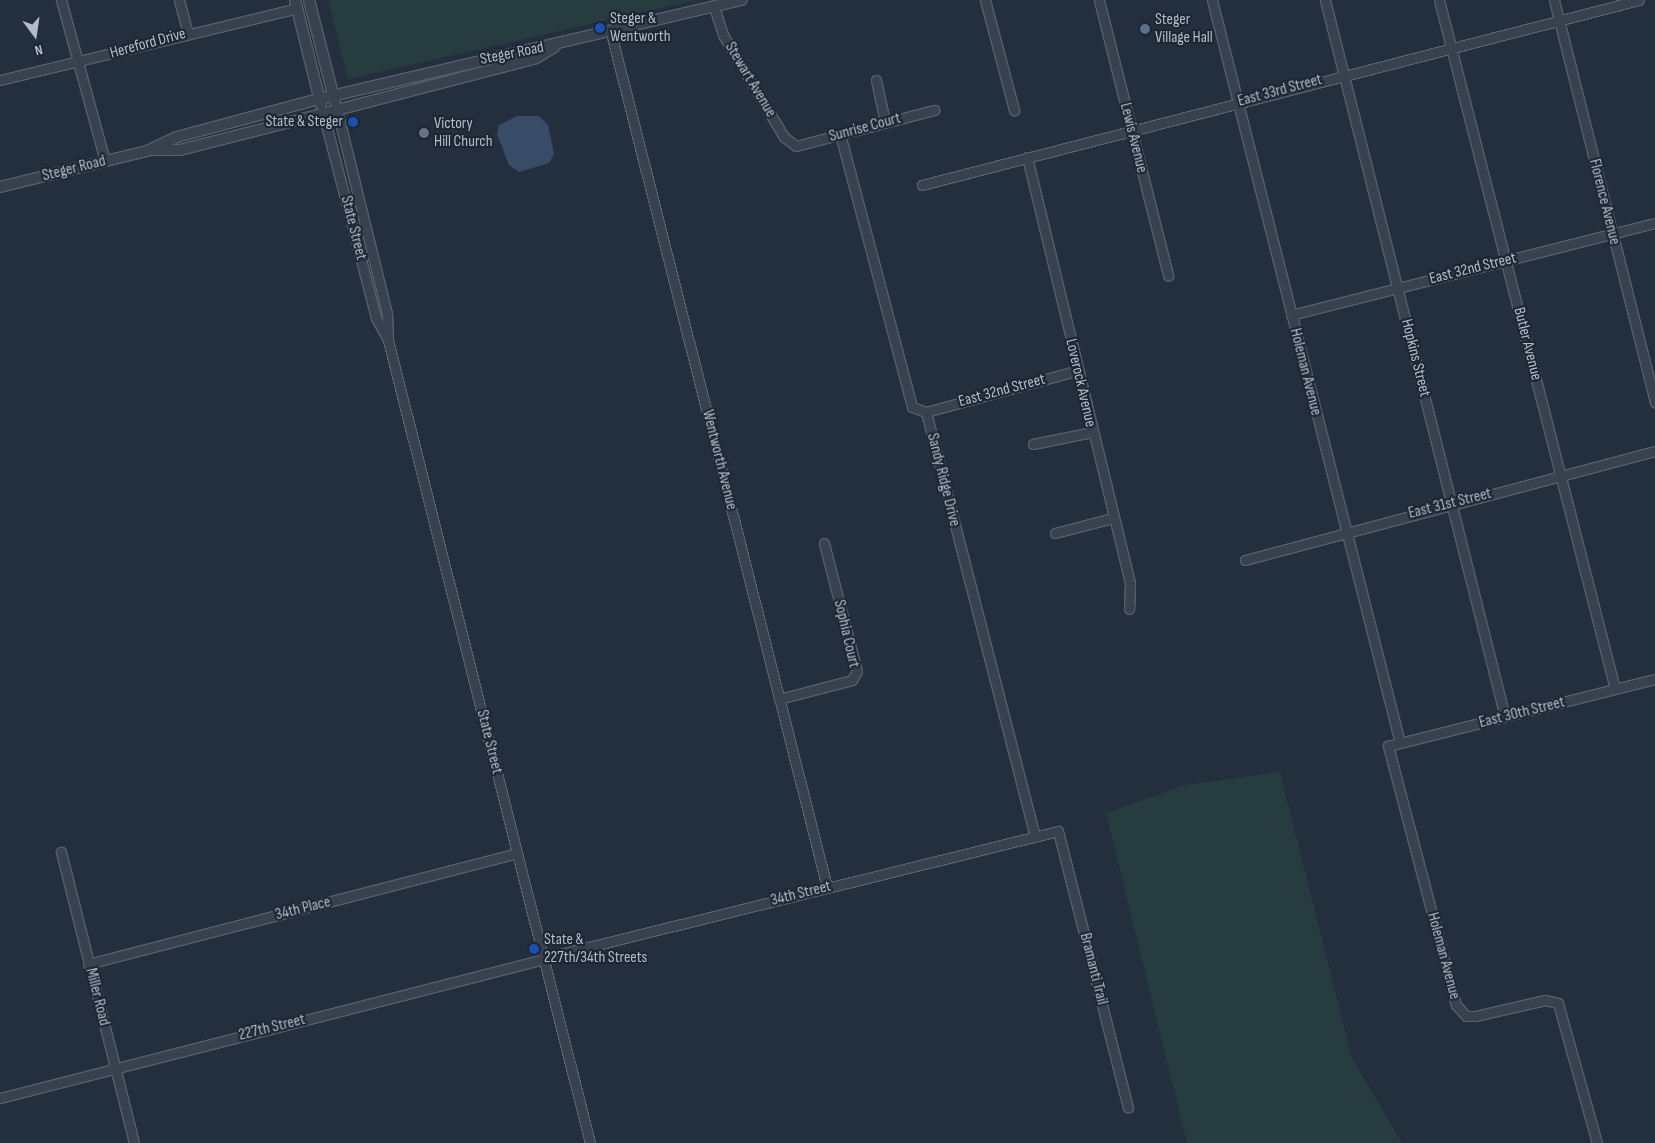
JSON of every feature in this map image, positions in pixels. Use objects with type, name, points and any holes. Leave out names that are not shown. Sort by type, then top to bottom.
[{"type":"street","points":[[61,0],[105,161]]},
{"type":"street","points":[[179,0],[188,33]]},
{"type":"street","points":[[309,0],[337,110]]},
{"type":"street","points":[[556,46],[742,0]]},
{"type":"street","points":[[985,0],[1014,110]]},
{"type":"street","name":"Lewis Avenue","points":[[1098,0],[1168,275]]},
{"type":"street","name":"Holeman Avenue","points":[[1212,0],[1400,743]]},
{"type":"street","name":"Hopkins Street","points":[[1325,0],[1504,717]]},
{"type":"street","name":"Butler Avenue","points":[[1440,0],[1615,689]]},
{"type":"street","name":"Florence Avenue","points":[[1554,0],[1655,403]]},
{"type":"street","name":"East 33rd Street","points":[[922,185],[1343,74],[1639,0]]},
{"type":"street","points":[[296,4],[323,113]]},
{"type":"street","name":"Hereford Drive","points":[[0,80],[78,63],[296,4]]},
{"type":"street","name":"Stewart Avenue","points":[[714,7],[723,35],[784,137],[796,146]]},
{"type":"street","name":"Wentworth Avenue","points":[[611,33],[827,887]]},
{"type":"street","name":"Steger Road","points":[[0,187],[147,151],[177,137],[334,96],[534,48],[556,46]]},
{"type":"street","name":"Steger Road","points":[[147,151],[180,150],[337,110],[536,58],[556,46]]},
{"type":"street","points":[[876,80],[886,122]]},
{"type":"street","name":"State Street","points":[[337,110],[386,313],[388,340],[590,1143]]},
{"type":"street","name":"Sunrise Court","points":[[796,146],[934,110]]},
{"type":"street","name":"State Street","points":[[323,113],[376,318],[388,340]]},
{"type":"street","name":"Sandy Ridge Drive","points":[[840,134],[912,407],[926,412],[1035,836]]},
{"type":"street","name":"Loverock Avenue","points":[[1027,157],[1112,518],[1130,583],[1129,609]]},
{"type":"street","name":"East 32nd Street","points":[[1291,315],[1655,223]]},
{"type":"street","name":"East 32nd Street","points":[[926,412],[1078,370]]},
{"type":"street","points":[[1032,444],[1092,432]]},
{"type":"street","name":"East 31st Street","points":[[1246,560],[1346,531],[1655,451]]},
{"type":"street","points":[[1055,533],[1112,518]]},
{"type":"street","name":"Sophia Court","points":[[780,699],[852,680],[857,671],[824,543]]},
{"type":"street","name":"East 30th Street","points":[[1388,746],[1655,679]]},
{"type":"street","name":"Holeman Avenue","points":[[1388,746],[1456,1005],[1466,1016],[1475,1016],[1545,1000],[1558,1003],[1563,1008],[1597,1143]]},
{"type":"street","name":"34th Street","points":[[544,959],[1058,831]]},
{"type":"street","name":"Bramanti Trail","points":[[1058,831],[1128,1106]]},
{"type":"street","name":"Miller Road","points":[[61,852],[134,1143]]},
{"type":"street","name":"34th Place","points":[[88,964],[517,854]]},
{"type":"street","name":"227th Street","points":[[0,1098],[544,959]]},
{"type":"green space","points":[[328,0],[697,0],[348,79]]},
{"type":"green space","points":[[1280,772],[1352,1058],[1402,1143],[1187,1143],[1106,813],[1185,785]]},
{"type":"water","points":[[517,116],[539,116],[548,125],[554,154],[549,163],[519,172],[509,165],[497,134],[499,125]]},
{"type":"place","name":"Steger & Wentworth","points":[[600,28]]},
{"type":"place","name":"Steger Village Hall","points":[[1145,29]]},
{"type":"place","name":"State & Steger","points":[[353,122]]},
{"type":"place","name":"Victory Hill Church","points":[[424,133]]},
{"type":"place","name":"State & 227th/34th Streets","points":[[534,949]]}]
